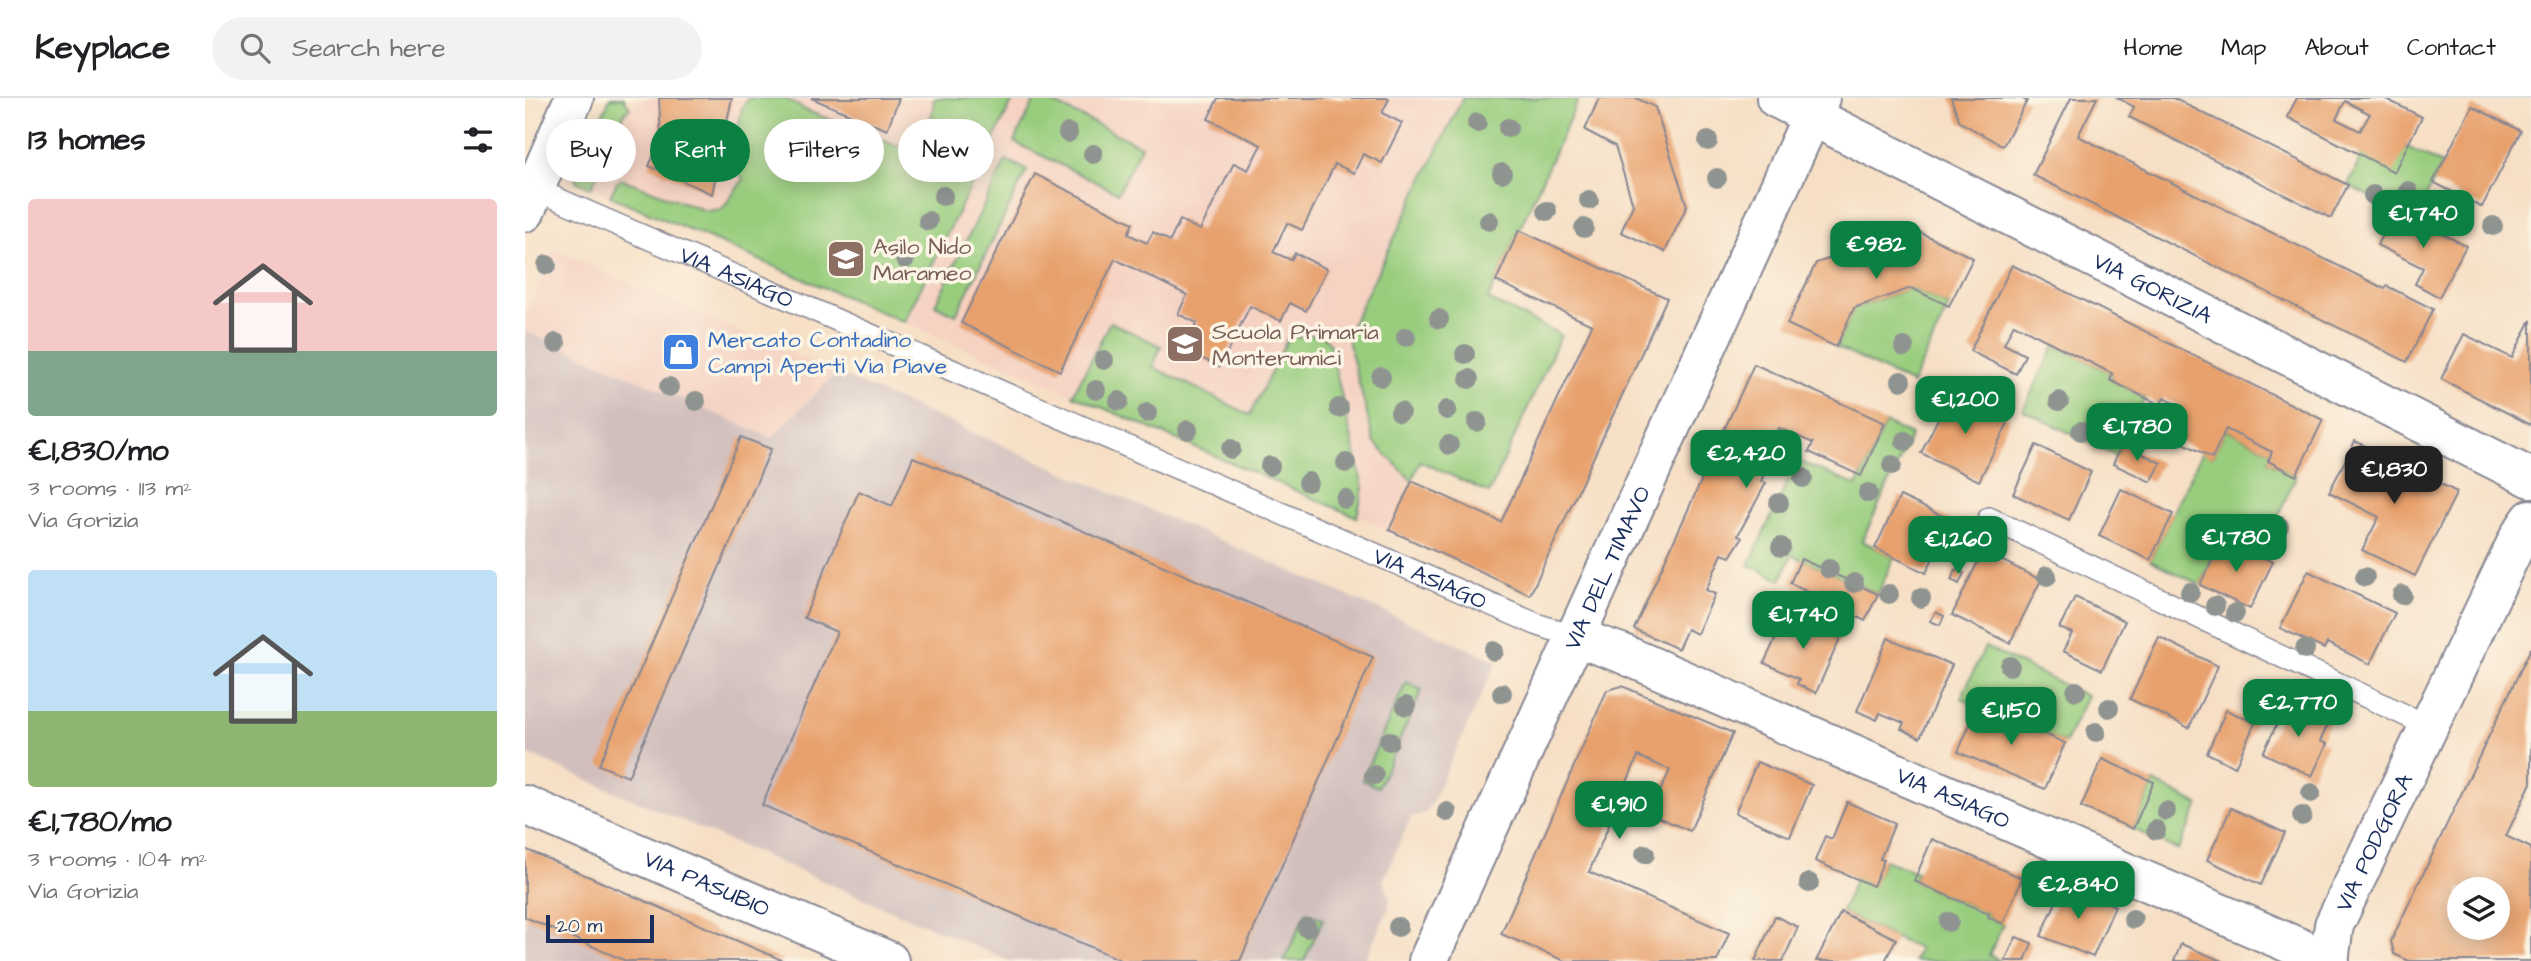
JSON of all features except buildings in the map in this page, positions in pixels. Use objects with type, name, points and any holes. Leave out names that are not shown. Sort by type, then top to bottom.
[{"type":"street","points":[[530,200],[574,98]]},
{"type":"street","name":"VIA GORIZIA","points":[[1776,98],[1816,107],[2531,478]]},
{"type":"street","name":"VIA DEL TIMAVO","points":[[1429,961],[1816,107]]},
{"type":"street","name":"VIA PODGORA","points":[[2329,961],[2333,925],[2520,535],[2531,519]]},
{"type":"street","name":"VIA ASIAGO","points":[[1575,637],[1621,653],[2329,961]]},
{"type":"street","name":"VIA PASUBIO","points":[[525,805],[889,961]]},
{"type":"lane","name":"VIA ASIAGO","points":[[530,200],[1536,624],[1575,637]]},
{"type":"lane","points":[[1989,518],[2428,726]]},
{"type":"shaded area","points":[[648,98],[1579,98],[1389,530],[591,188],[594,182],[636,182],[636,119],[622,119],[625,112]]},
{"type":"shaded area","name":"Mercato Contadino Campi Aperti Via Piave","points":[[554,250],[836,373],[772,438],[525,331],[525,317]]},
{"type":"shaded area","points":[[525,331],[772,438],[836,373],[1497,661],[1431,804],[1425,813],[1411,817],[1383,880],[1390,899],[1388,910],[1364,961],[1009,961],[525,753]]},
{"type":"shaded area","points":[[525,849],[784,961],[525,961]]},
{"type":"green space","points":[[610,98],[624,98],[630,108],[622,119],[601,119]]},
{"type":"green space","points":[[749,98],[785,98],[828,119],[764,119],[764,182],[884,182],[884,141],[898,146],[898,182],[973,182],[904,322],[610,196],[617,182],[630,182],[706,211],[722,209],[742,182],[750,182],[750,119],[740,119],[742,108]]},
{"type":"green space","points":[[934,98],[1014,98],[994,139],[994,119],[931,119]]},
{"type":"green space","points":[[1036,98],[1043,98],[1141,146],[1118,193],[1014,142]]},
{"type":"green space","points":[[1463,98],[1579,98],[1488,299],[1561,335],[1489,493],[1420,461],[1412,481],[1374,442],[1348,340],[1350,328]]},
{"type":"green space","points":[[2407,147],[2442,164],[2414,220],[2348,185],[2362,155]]},
{"type":"green space","points":[[1006,160],[1027,170],[956,315],[935,305]]},
{"type":"green space","points":[[578,182],[594,182],[591,188]]},
{"type":"green space","points":[[1911,288],[1949,306],[1912,384],[1836,347],[1854,308]]},
{"type":"green space","points":[[1110,322],[1161,346],[1153,367],[1250,415],[1288,338],[1321,334],[1329,342],[1363,488],[1357,517],[1073,395]]},
{"type":"green space","points":[[2055,345],[2113,374],[2111,380],[2145,398],[2116,456],[2023,410]]},
{"type":"green space","points":[[1885,423],[1911,435],[1862,541],[1894,557],[1878,594],[1792,555],[1781,580],[1749,565],[1797,460],[1857,486]]},
{"type":"green space","points":[[2226,429],[2272,452],[2268,461],[2296,476],[2260,555],[2223,538],[2200,585],[2150,560],[2202,452],[2212,457]]},
{"type":"green space","points":[[1985,647],[2087,696],[2065,743],[1961,698]]},
{"type":"green space","points":[[1406,682],[1422,690],[1378,787],[1362,780]]},
{"type":"green space","points":[[2154,782],[2199,805],[2178,850],[2133,829]]},
{"type":"green space","points":[[1884,860],[1917,872],[1914,881],[1989,914],[1988,917],[2003,924],[1989,955],[2001,961],[1914,961],[1919,949],[1841,912],[1856,878],[1873,885]]},
{"type":"green space","points":[[1306,912],[1323,919],[1304,961],[1284,961]]},
{"type":"place","name":"Asilo Nido Marameo","points":[[846,259]]},
{"type":"place","name":"Scuola Primaria Monterumici","points":[[1185,344]]},
{"type":"place","name":"Mercato Contadino Campi Aperti Via Piave","points":[[681,352]]}]
